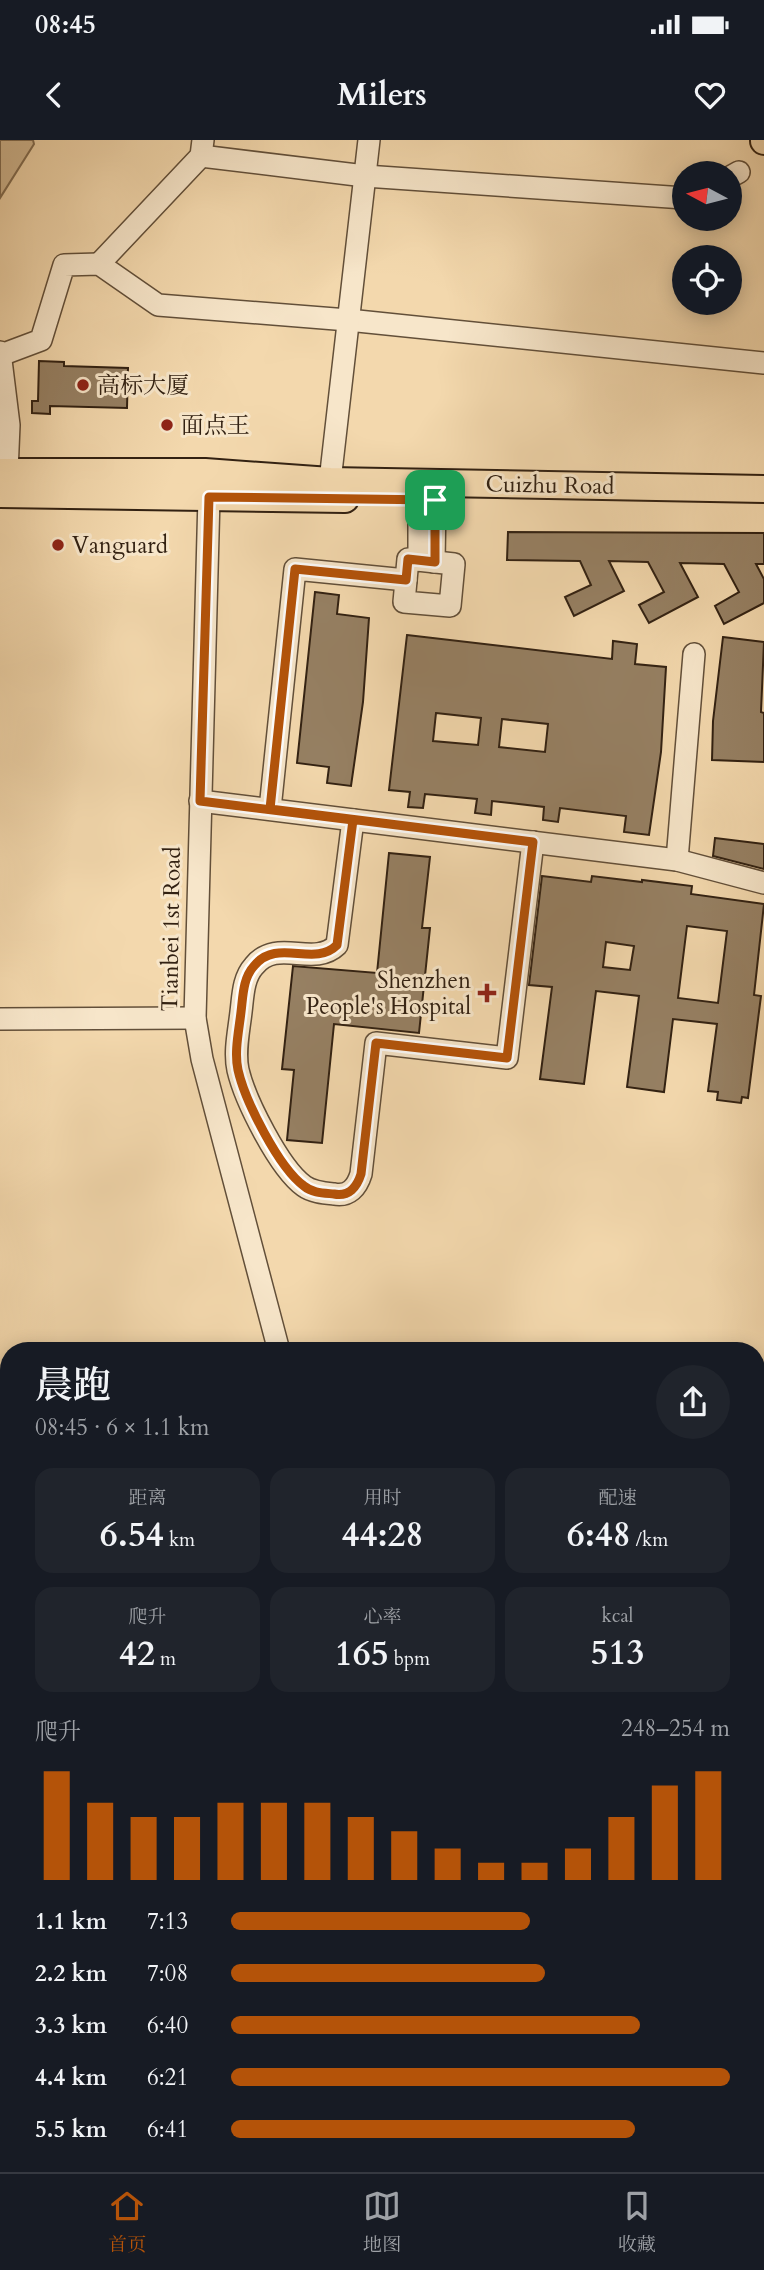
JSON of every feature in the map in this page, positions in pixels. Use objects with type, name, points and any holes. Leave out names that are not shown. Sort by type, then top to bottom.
[{"type":"main road","name":"Cuizhu Road","points":[[2,480],[205,472],[330,481],[764,489]]},
{"type":"main road","name":"Cuizhu Road","points":[[2,480],[209,497],[764,504]]},
{"type":"street","points":[[330,481],[369,140]]},
{"type":"street","points":[[99,264],[202,148],[365,176],[672,197]]},
{"type":"street","points":[[2,480],[9,425],[1,353],[41,340],[64,265],[99,264],[158,305],[348,320],[764,363]]},
{"type":"street","name":"Tianbei 1st Road","points":[[209,497],[195,1018],[202,1059],[277,1342]]},
{"type":"street","points":[[427,500],[427,561]]},
{"type":"street","points":[[408,559],[427,561],[454,564],[450,606],[404,602],[408,559]]},
{"type":"street","points":[[270,809],[295,569],[406,580]]},
{"type":"street","points":[[677,860],[694,654]]},
{"type":"street","points":[[200,801],[677,860],[764,883]]},
{"type":"street","points":[[353,820],[337,945],[327,954],[319,956],[273,953],[253,966],[244,989],[237,1053],[242,1082],[275,1151],[307,1189],[341,1195],[353,1189],[361,1174],[376,1043],[507,1058],[533,842]]},
{"type":"street","points":[[0,1019],[195,1018]]},
{"type":"shaded area","points":[[0,140],[33,140],[34,144],[0,198]]},
{"type":"building","name":"高标大厦","points":[[39,361],[64,362],[64,366],[128,368],[127,408],[50,406],[50,414],[32,413],[32,401],[38,401]]},
{"type":"building","points":[[508,532],[764,533],[764,564],[756,564],[764,579],[764,603],[724,624],[715,606],[739,592],[724,564],[680,563],[698,597],[649,623],[639,605],[664,592],[648,562],[609,561],[624,591],[574,616],[565,597],[591,585],[580,561],[507,560]]},
{"type":"building","points":[[315,592],[339,595],[337,614],[369,618],[363,702],[351,786],[327,783],[329,767],[297,763]]},
{"type":"building","points":[[407,635],[612,659],[613,641],[637,644],[635,664],[666,667],[661,752],[649,835],[624,832],[626,816],[560,808],[558,822],[543,820],[544,807],[492,801],[491,815],[475,813],[477,799],[425,794],[423,808],[408,807],[410,792],[389,790]],"holes":[[[436,713],[481,718],[478,745],[433,741]],[[502,719],[548,724],[545,752],[499,747]]]},
{"type":"building","points":[[723,637],[764,642],[761,712],[764,713],[764,762],[712,760],[713,721]]},
{"type":"building","points":[[715,838],[764,844],[764,869],[713,856]]},
{"type":"building","points":[[389,853],[430,857],[422,928],[430,928],[419,1033],[334,1024],[322,1143],[287,1140],[294,1070],[282,1069],[293,966],[377,973]]},
{"type":"building","points":[[542,876],[591,882],[592,876],[692,886],[691,894],[764,904],[754,995],[761,996],[748,1098],[742,1097],[741,1103],[717,1100],[718,1092],[708,1091],[717,1024],[673,1019],[664,1092],[627,1087],[639,996],[596,991],[584,1084],[540,1079],[552,987],[529,985]],"holes":[[[687,926],[727,931],[718,1003],[678,998]],[[606,942],[634,946],[630,970],[603,967]]]},
{"type":"place","name":"高标大厦","points":[[83,385]]},
{"type":"place","name":"面点王","points":[[167,425]]},
{"type":"place","name":"Vanguard","points":[[58,545]]},
{"type":"place","name":"Shenzhen People's Hospital","points":[[487,993]]},
{"type":"route","points":[[209,497],[435,500],[435,562],[408,559],[406,580],[295,569],[270,809],[533,842],[507,1058],[376,1043],[358,1183],[341,1195],[315,1191],[300,1184],[275,1151],[242,1082],[237,1053],[244,989],[253,966],[273,953],[319,956],[327,954],[337,945],[353,820],[200,801],[209,497]]}]
